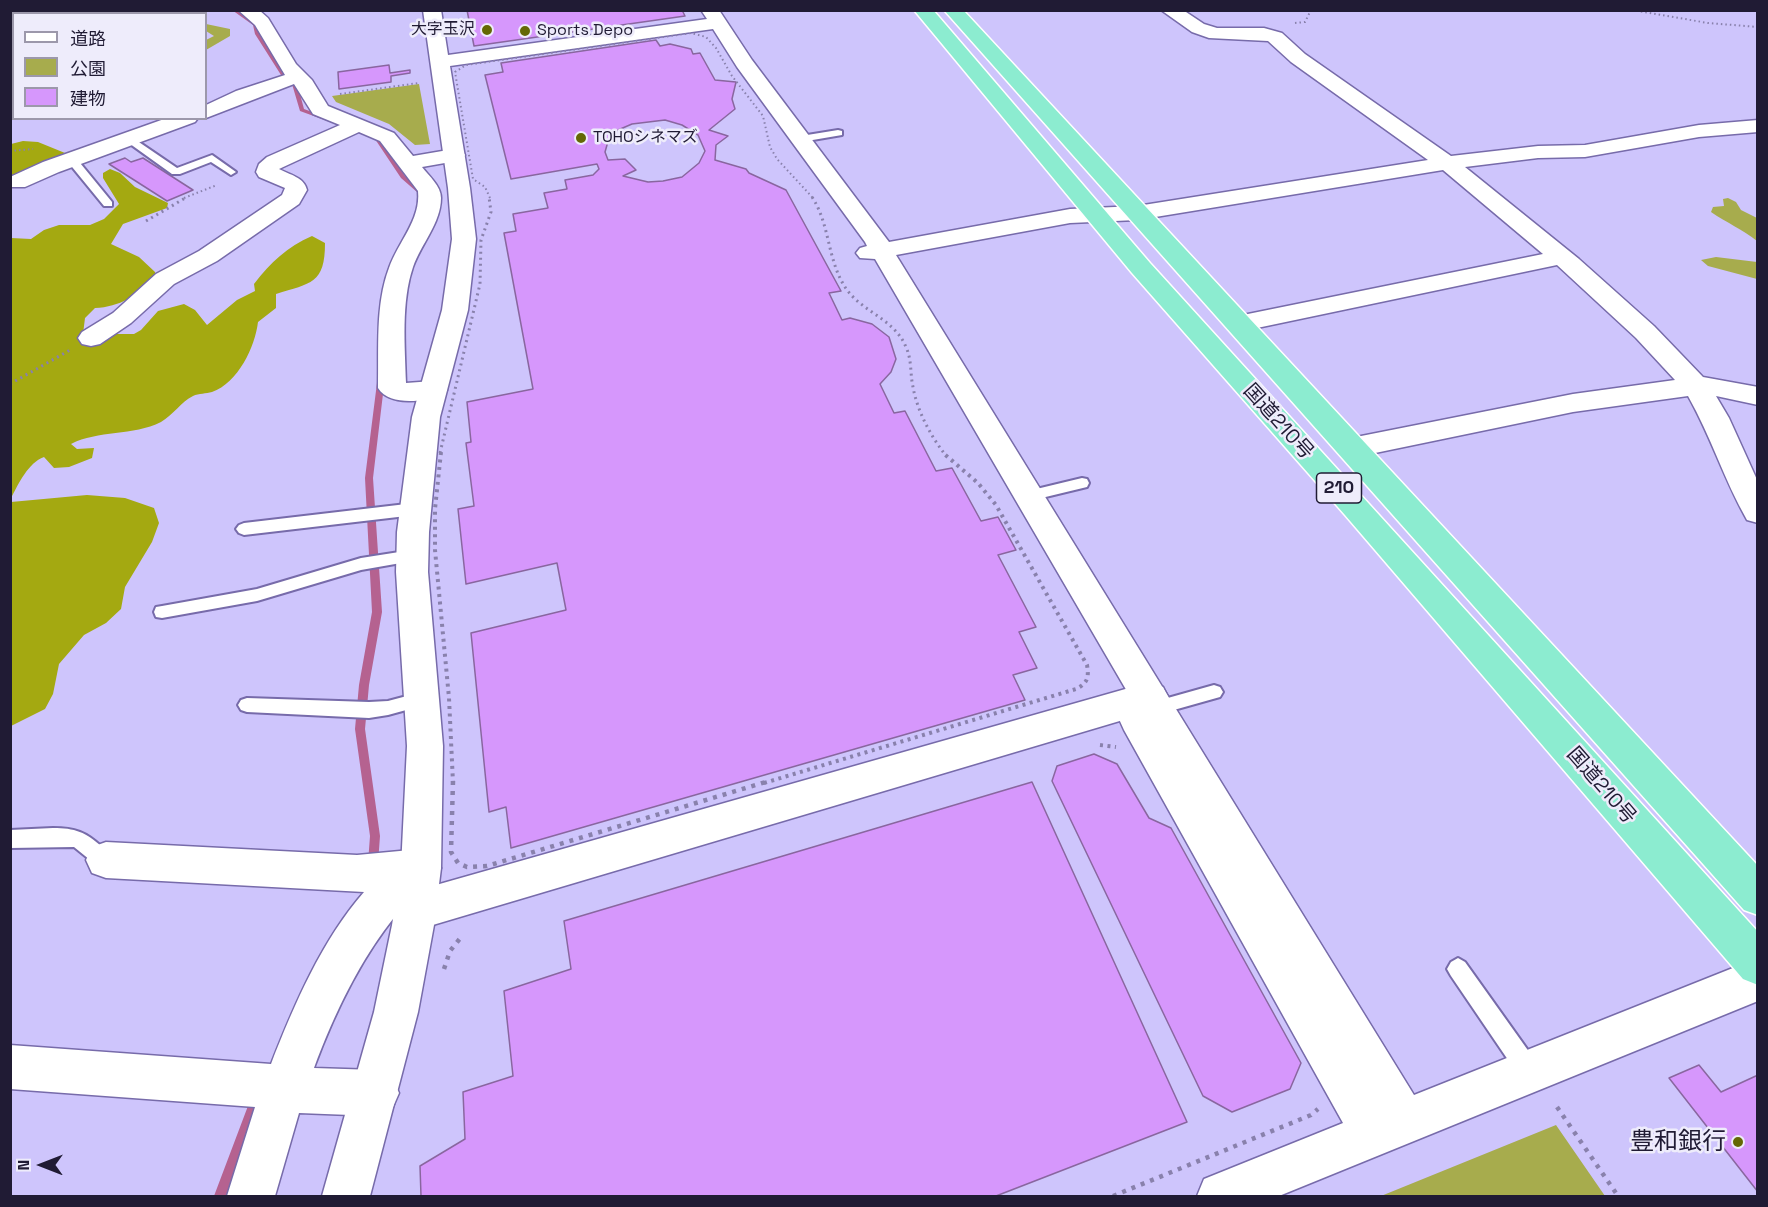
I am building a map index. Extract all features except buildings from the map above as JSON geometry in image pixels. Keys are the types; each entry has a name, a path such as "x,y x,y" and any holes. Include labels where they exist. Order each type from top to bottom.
{"highway":[{"name":"国道210号","path":"923,10 1194,328 1356,507 1758,964"},
{"name":"国道210号","path":"953,10 1758,896"}],"street":[{"path":"247,10 262,22 288,67 308,88 320,110 387,137 429,190 431,198 429,209 398,277 393,320 392,388 401,393 433,390"},
{"path":"346,1197 376,1093 400,994 416,910 421,868 425,783 422,699 412,556 415,509 423,437 455,310 464,254 464,224 454,155 433,72 432,10"},
{"path":"1170,10 1198,28 1215,34 1272,35 1323,76 1448,164 1562,257 1645,332 1696,386 1715,418 1734,465 1758,512"},
{"path":"433,72 710,22"},
{"path":"710,22 801,139 880,260 1029,496 1144,703"},
{"path":"710,22 725,50 880,260 1144,703 1390,1128"},
{"path":"207,112 243,94 297,77"},
{"path":"17,182 130,139 155,123 175,120"},
{"path":"91,338 122,318 165,279 208,256 291,199 296,190 295,185 269,174 267,170 271,165 305,147 359,124"},
{"path":"880,260 1099,219 1448,164 1525,153 1585,152 1699,131 1758,126"},
{"path":"408,163 454,155"},
{"path":"1238,324 1562,257"},
{"path":"1351,448 1573,403 1696,386 1716,386 1758,396"},
{"path":"416,910 1144,703"},
{"path":"106,860 367,874 421,868"},
{"path":"251,1197 269,1086 357,933 384,898 421,868"},
{"path":"1221,1197 1758,979"},
{"path":"10,1066 269,1086 306,1091 376,1093"}],"lane":[{"path":"801,139 838,133"},
{"path":"130,139 176,172 212,158 231,172"},
{"path":"72,160 108,204"},
{"path":"1029,496 1082,483"},
{"path":"244,529 415,509"},
{"path":"162,612 257,596 362,564 412,556"},
{"path":"1144,703 1214,692"},
{"path":"247,705 369,710 388,708 422,699"},
{"path":"10,839 76,838 86,843 97,857 106,860"},
{"path":"1458,969 1529,1071"}],"path":[{"path":"1632,10 1708,23 1758,27"},
{"path":"489,193 491,212 481,240 480,284 441,447 435,509 435,550 449,698 452,768 451,852 458,863 474,868 487,866 1084,685 1089,676 1089,670 996,505 982,487 943,454 916,401 909,355 901,336 895,327 860,304 847,290 831,256 818,208 807,188 787,171 772,152 766,137 763,116 730,73 710,22"},
{"path":"339,94 433,72"},
{"path":"146,220 190,195 221,183"},
{"path":"10,384 91,338"},
{"path":"1113,1197 1311,1115 1318,1110 1319,1104"},
{"path":"1557,1107 1618,1197"}],"green space":[{"path":"207,24 230,29 230,36 207,49 207,40 214,36 207,32"},
{"path":"419,84 430,144 415,145 389,124 336,102 332,96"},
{"path":"1728,198 1736,202 1741,210 1757,218 1757,241 1711,212 1713,207 1724,206 1723,199"},
{"path":"1716,257 1757,262 1757,279 1708,266 1701,260"},
{"path":"1556,1125 1605,1196 1381,1196"}],"shaded area":[{"path":"23,141 38,142 65,153 67,158 11,182 11,144"},
{"path":"110,169 120,173 135,187 168,203 167,208 123,224 111,244 139,257 155,272 156,281 120,303 95,308 85,318 82,342 107,334 134,334 141,330 158,311 184,304 195,310 207,325 237,300 255,291 254,284 280,256 312,236 325,243 322,267 314,280 276,294 276,308 258,322 249,353 230,381 212,392 193,396 161,422 71,444 77,449 94,448 92,458 69,467 54,468 44,457 38,460 24,474 11,498 11,238 31,239 44,230 59,225 90,225 104,219 119,204 103,178 103,173"},
{"path":"87,495 125,498 154,508 159,523 152,542 125,587 121,609 106,623 84,635 59,664 53,694 45,709 11,726 11,502"}],"waterway":[{"path":"234,10 255,24 258,34 284,75 294,83 302,110 343,125"},
{"path":"378,139 403,177 419,191"},
{"path":"373,863 375,836 360,729 364,685 377,612 369,478 381,377"},
{"path":"220,1196 257,1098"}],"place":[{"name":"大字玉沢","path":"487,30"},
{"name":"Sports Depo","path":"525,31"},
{"name":"TOHOシネマズ","path":"581,138"},
{"name":"豊和銀行","path":"1738,1142"}]}
